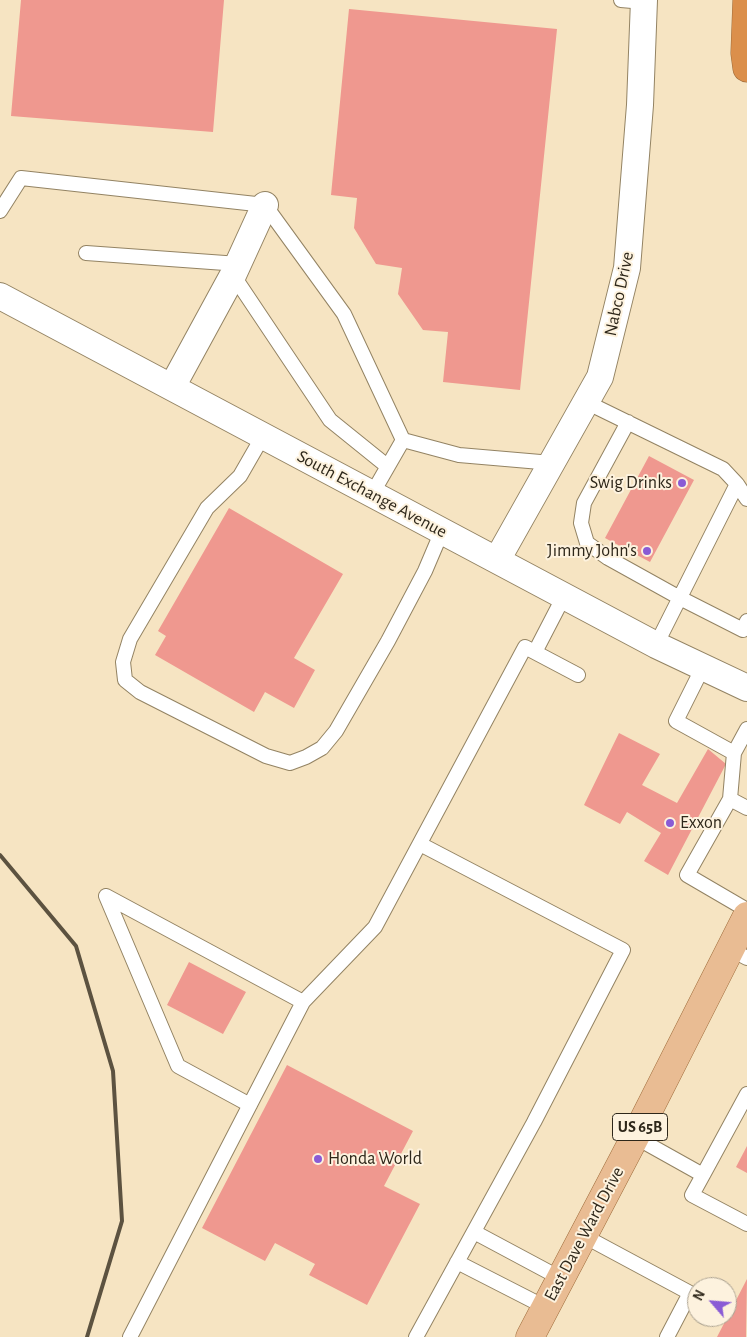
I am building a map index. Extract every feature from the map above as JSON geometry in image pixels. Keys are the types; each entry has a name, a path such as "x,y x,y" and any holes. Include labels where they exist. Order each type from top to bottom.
{"highway":[{"path":"747,0 745,53 747,68"}],"main road":[{"name":"East Dave Ward Drive","path":"530,1337 582,1235 738,954 747,916"}],"street":[{"name":"Nabco Drive","path":"497,560 600,377 627,268 640,106 636,1"},
{"path":"172,387 236,270 265,205"},
{"name":"South Exchange Avenue","path":"0,296 656,645 747,688"}],"lane":[{"path":"0,211 21,178 265,205 344,314 403,440 459,455 552,463"},
{"path":"86,252 236,270 330,420 387,466"},
{"path":"586,402 723,470 737,484 747,499"},
{"path":"628,422 584,502 581,522 587,543 608,558 743,630 747,621"},
{"path":"263,436 240,476 208,508 130,639 123,662 125,680 140,692 266,756 290,763 306,757 322,748 336,731 421,580 442,531"},
{"path":"372,494 403,440"},
{"path":"656,645 737,484"},
{"path":"535,652 564,596"},
{"path":"130,1337 304,1002 375,927 525,647 578,675"},
{"path":"703,667 676,721 734,753"},
{"path":"747,729 734,753 730,799 687,875 747,910"},
{"path":"730,799 747,808"},
{"path":"416,1337 534,1122 623,950 420,844"},
{"path":"250,1105 178,1066 106,896 304,1002"},
{"path":"747,1094 692,1195 747,1224"},
{"path":"635,1138 703,1175"},
{"path":"474,1232 560,1278"},
{"path":"582,1235 690,1294 667,1337"},
{"path":"458,1262 545,1307"}],"building":[{"path":"21,0 224,0 213,132 11,116"},
{"path":"349,9 557,29 520,390 443,382 448,332 423,330 398,294 402,268 376,264 354,228 357,198 331,195"},
{"path":"649,456 694,480 650,562 605,538"},
{"path":"229,508 343,574 294,658 315,670 294,708 265,692 254,712 155,655 166,636 158,631"},
{"path":"619,733 660,754 642,785 677,803 708,749 726,764 668,875 644,861 661,833 627,812 620,824 584,805"},
{"path":"189,962 246,992 223,1034 167,1005"},
{"name":"Honda World","path":"287,1065 413,1131 384,1186 420,1204 367,1305 309,1275 315,1264 275,1243 265,1261 202,1228"},
{"path":"747,1146 747,1173 736,1167"},
{"path":"747,1279 746,1337 717,1337 722,1327 737,1327 737,1298"}],"railway":[{"path":"0,855 76,946 113,1071 122,1221 87,1337"}],"place":[{"name":"Swig Drinks","path":"682,483"},
{"name":"Jimmy John's","path":"647,551"},
{"name":"Exxon","path":"670,823"},
{"name":"Honda World","path":"318,1159"}]}
